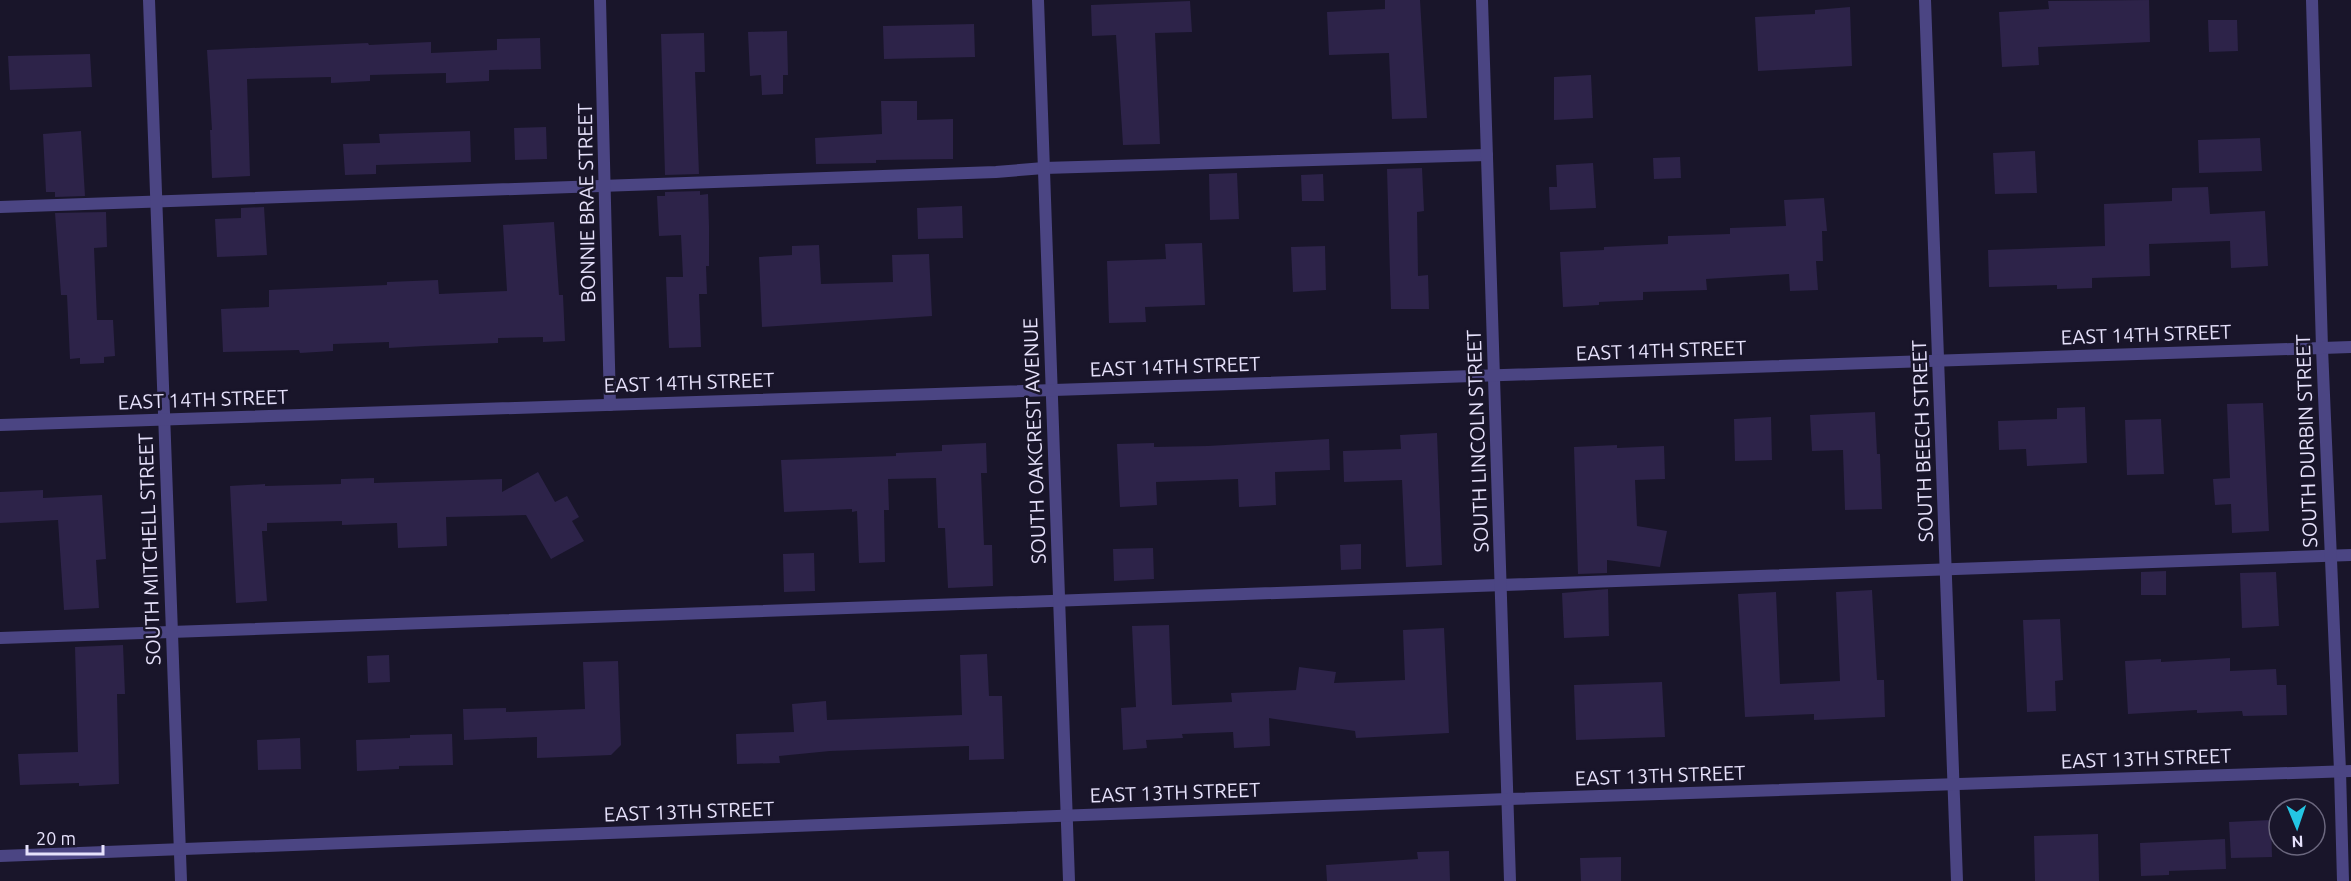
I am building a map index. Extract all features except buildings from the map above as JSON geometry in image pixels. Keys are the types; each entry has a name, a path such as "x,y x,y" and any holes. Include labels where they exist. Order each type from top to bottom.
{"street":[{"name":"SOUTH MITCHELL STREET","path":"150,0 181,881"},
{"name":"BONNIE BRAE STREET","path":"600,0 610,405"},
{"name":"SOUTH OAKCREST AVENUE","path":"1038,0 1069,881"},
{"name":"SOUTH LINCOLN STREET","path":"1482,0 1510,881"},
{"name":"SOUTH BEECH STREET","path":"1925,0 1957,881"},
{"name":"SOUTH DURBIN STREET","path":"2312,0 2322,348 2331,556 2346,771 2343,881"},
{"path":"0,207 996,172 1044,168 1487,155"},
{"name":"EAST 14TH STREET","path":"0,425 2351,347"},
{"path":"0,638 2351,555"},
{"name":"EAST 13TH STREET","path":"0,856 1508,799 2346,771"}]}
